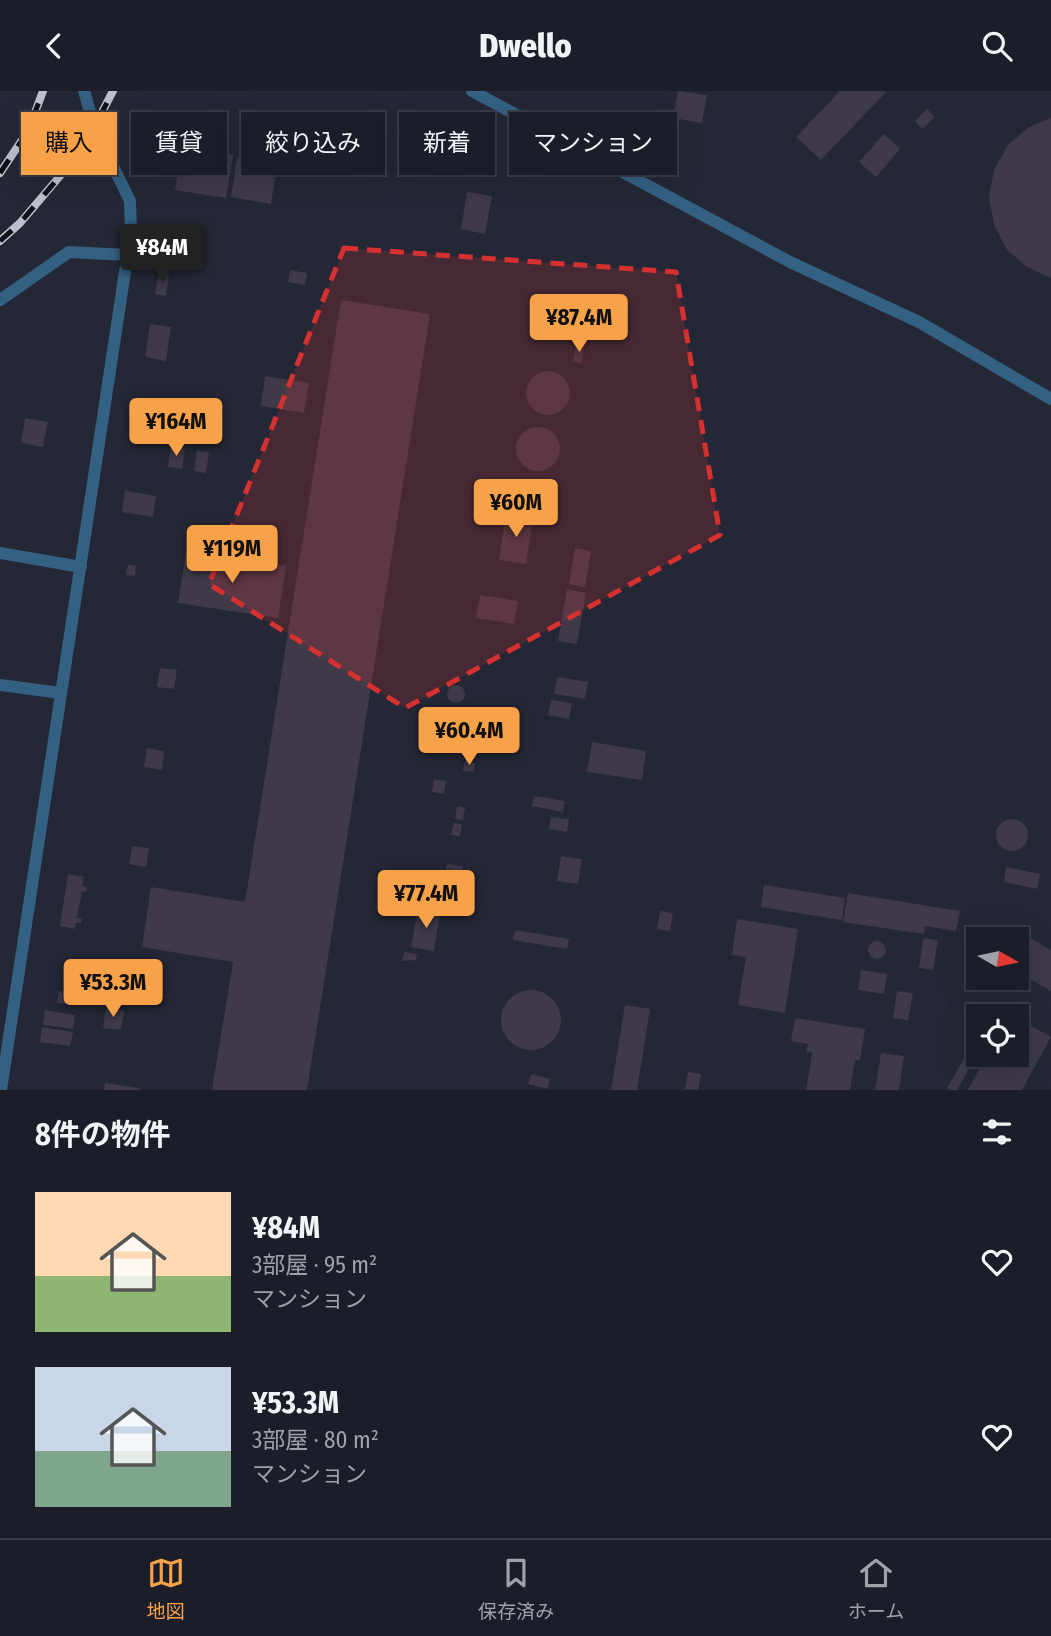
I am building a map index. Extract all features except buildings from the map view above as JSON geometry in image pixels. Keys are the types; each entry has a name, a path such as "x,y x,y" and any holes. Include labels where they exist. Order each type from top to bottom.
{"lane":[{"path":"1,1090 131,232 130,201 95,129 84,91"},
{"path":"472,91 790,262 919,322 1051,399"},
{"path":"0,300 69,251 127,254"},
{"path":"0,553 81,567"},
{"path":"0,685 61,693"}],"highlighted area":[{"path":"344,248 676,272 720,535 405,708 209,584"}],"railway":[{"path":"0,173 28,131 43,91"},
{"path":"0,241 20,223 83,149 113,91"}]}
